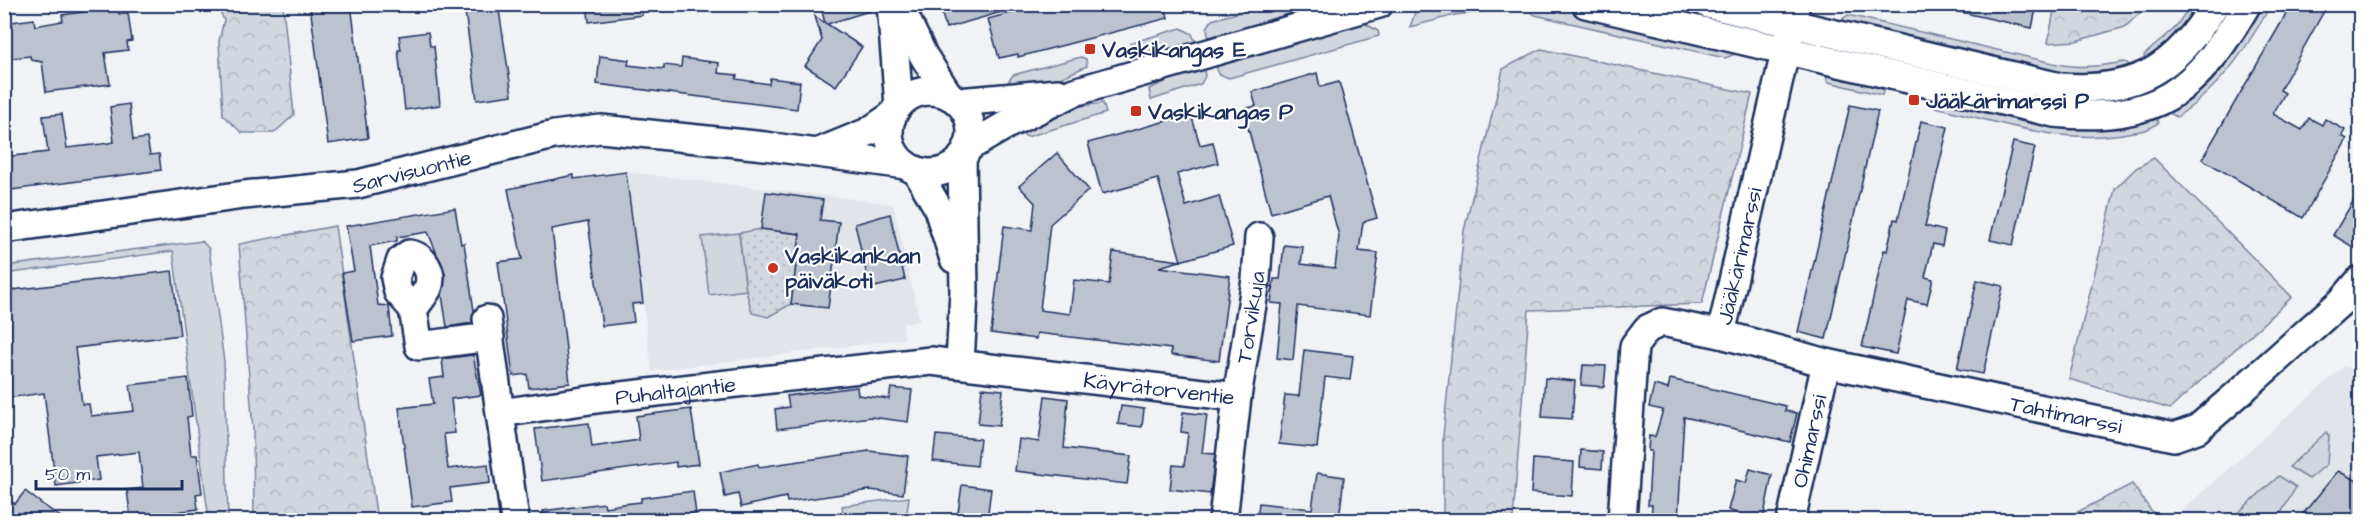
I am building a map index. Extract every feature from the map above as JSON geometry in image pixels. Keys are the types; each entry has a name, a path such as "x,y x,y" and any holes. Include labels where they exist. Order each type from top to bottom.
{"street":[{"path":"891,4 896,110 889,137 892,148 911,168 937,206 964,292"},
{"path":"899,4 923,55 969,120 970,139 965,152 956,164 938,172 911,168"},
{"path":"965,152 1008,124 1074,92 1378,4"},
{"path":"1586,4 2054,113 2111,115 2133,111 2180,89 2206,68 2247,4"},
{"path":"1708,4 1794,14 2060,87 2089,89 2128,83 2167,65 2187,45 2215,4"},
{"name":"Jääkärimarssi","path":"1622,520 1634,346 1647,329 1662,322 1720,334 1794,14"},
{"path":"896,110 918,93 939,92 953,99 1074,92"},
{"name":"Sarvisuontie","path":"819,152 868,132 896,110"},
{"name":"Sarvisuontie","path":"4,230 244,195 358,184 578,130 627,129 819,152 911,168"},
{"path":"960,363 964,292 965,152"},
{"name":"Torvikuja","path":"1238,397 1256,280 1258,237"},
{"name":"Tahtimarssi","path":"1720,334 1826,363 2174,437 2197,429 2342,301 2361,280"},
{"path":"413,309 419,346 488,328 515,520"},
{"name":"Puhaltajantie","path":"500,413 604,398 908,363 931,361 960,363"},
{"name":"Käyrätorventie","path":"960,363 1238,397 1224,520"},
{"name":"Ohimarssi","path":"1791,520 1826,363"}],"shaded area":[{"name":"Vaskikankaan päiväkoti","path":"626,172 893,204 920,321 903,324 904,339 652,371"},
{"path":"2344,366 2360,372 2360,520 2171,520"}],"green space":[{"path":"1418,4 1505,5 1497,10 1455,15 1410,27"},
{"path":"2055,4 2148,5 2125,27 2076,41 2048,43"},
{"path":"217,5 283,5 294,115 274,133 242,133 223,115 219,41 224,20"},
{"path":"1264,5 1340,5 1209,41 1207,28 1212,20"},
{"path":"1524,5 1557,5 1736,48 1733,55 1725,58 1535,15"},
{"path":"1620,5 1678,5 1742,20 1739,32"},
{"path":"2191,5 2206,5 2146,68 2144,55 2174,29"},
{"path":"2255,5 2271,5 2231,67 2207,93 2177,117 2169,113 2166,105"},
{"path":"1848,15 2067,66 2099,66 2125,62 2131,66 2088,83 1838,22"},
{"path":"1361,21 1378,31 1379,36 1229,78 1219,74 1215,64"},
{"path":"1181,28 1192,34 1197,45 1134,53 1130,43"},
{"path":"1541,49 1752,94 1702,304 1529,310 1513,520 1443,520 1443,436 1464,231 1503,69"},
{"path":"1081,57 1086,59 1087,66 1051,82 1004,88 1013,75"},
{"path":"1203,65 1205,76 1201,84 1151,100 1149,89"},
{"path":"1827,67 1884,90 1882,95 1829,82 1825,75"},
{"path":"1929,100 2154,111 2158,123 2144,130 2103,136 2052,134 1927,105"},
{"path":"1103,103 1106,113 1027,137 1016,131 1067,108"},
{"path":"2154,158 2292,297 2170,409 2069,379 2115,189 2136,168"},
{"path":"335,226 377,520 254,520 253,430 239,244"},
{"path":"761,229 800,234 791,304 768,317 752,313 746,290 739,233"},
{"path":"739,233 746,290 709,295 702,237"},
{"path":"202,241 209,249 224,362 228,520 209,520 173,251 5,274 5,266"},
{"path":"2326,432 2329,436 2327,464 2309,479 2289,467"},
{"path":"2279,476 2296,487 2277,520 2230,520"},
{"path":"2132,484 2152,512 2167,520 2062,520"},
{"path":"909,497 906,520 844,520 842,506"}],"building":[{"path":"351,4 368,138 328,144 310,6"},
{"path":"464,4 498,4 512,95 477,100"},
{"path":"587,4 642,4 642,15 589,22"},
{"path":"820,4 875,4 876,9 827,24 862,47 836,86 805,66 822,40 815,16 825,23"},
{"path":"939,4 1011,4 1012,9 946,28"},
{"path":"1043,4 1165,4 1168,18 1018,57 1018,54 999,58 988,19"},
{"path":"1957,4 2037,4 2032,28 1956,11"},
{"path":"2292,4 2328,4 2280,90 2285,93 2273,114 2302,130 2309,118 2322,125 2325,119 2345,130 2342,136 2347,139 2303,218 2202,159"},
{"path":"118,7 119,14 128,13 132,41 127,42 128,50 105,53 110,84 46,92 42,62 31,60 30,56 4,59 4,23 34,19 35,26 63,21 62,15"},
{"path":"428,32 430,46 434,46 440,105 405,110 398,50 401,50 399,36"},
{"path":"600,56 629,60 628,65 664,69 664,65 681,67 682,58 719,63 718,73 737,75 736,79 769,84 770,78 800,82 797,109 597,84"},
{"path":"1317,73 1320,87 1339,82 1377,218 1363,222 1359,251 1378,253 1370,315 1298,306 1293,360 1277,358 1282,304 1271,303 1274,279 1280,279 1284,245 1303,247 1301,264 1335,268 1339,236 1328,196 1271,213 1243,109 1256,106 1252,92"},
{"path":"129,104 133,140 147,138 150,155 159,154 161,170 4,191 4,157 48,152 43,116 62,114 67,148 102,144 114,142 110,107"},
{"path":"1850,105 1878,111 1826,339 1798,332"},
{"path":"1191,114 1200,145 1213,142 1218,163 1177,174 1186,206 1219,196 1233,246 1181,261 1158,179 1102,194 1088,143"},
{"path":"1921,121 1948,127 1925,226 1945,231 1942,246 1933,244 1925,277 1933,279 1927,304 1908,300 1896,354 1862,347 1884,250 1887,251 1894,219 1898,220"},
{"path":"2013,142 2035,147 2013,245 1990,240"},
{"path":"1057,153 1089,190 1050,224 1040,310 1070,314 1074,280 1109,284 1113,252 1180,261 1159,267 1230,276 1219,361 1171,355 1171,349 1037,333 1036,339 991,333 1004,226 1032,230 1035,203 1019,186"},
{"path":"626,172 643,303 632,304 634,322 602,326 588,222 552,229 570,383 529,388 527,374 513,376 498,262 522,259 508,189 574,175 574,179"},
{"path":"2361,188 2361,252 2333,235"},
{"path":"766,192 823,200 820,220 839,222 828,308 791,304 800,234 761,229"},
{"path":"455,208 461,244 464,243 474,311 472,323 447,327 442,295 445,274 428,232 397,237 397,241 370,246 378,305 389,306 392,336 353,341 342,273 354,271 346,226"},
{"path":"890,214 905,280 870,288 855,224"},
{"path":"172,271 180,335 75,348 82,404 89,404 91,416 134,411 130,385 188,378 192,416 187,417 191,455 197,455 202,493 196,494 198,509 146,516 147,520 131,520 127,490 143,488 139,452 96,457 99,480 56,486 44,393 7,398 4,375 4,291"},
{"path":"1977,280 2003,286 1983,374 1957,369"},
{"path":"1304,350 1353,356 1350,380 1325,377 1317,448 1279,444 1285,395 1299,396"},
{"path":"473,355 481,395 451,399 455,433 444,434 448,469 488,464 490,483 450,488 452,502 412,507 399,408 433,404 429,379 444,377 442,359"},
{"path":"1583,365 1606,366 1604,387 1581,385"},
{"path":"1545,378 1575,381 1572,419 1542,417"},
{"path":"1670,379 1786,406 1785,411 1797,413 1790,442 1684,417 1678,520 1651,520 1652,505 1648,505 1651,451 1648,451 1649,436 1655,437 1663,410 1649,407 1654,385 1668,389"},
{"path":"857,387 858,395 889,399 891,388 912,390 908,422 871,417 777,429 775,409 789,407 787,396"},
{"path":"982,388 1003,390 999,426 978,424"},
{"path":"1045,396 1068,399 1064,448 1131,456 1127,484 1015,471 1019,439 1039,442"},
{"path":"1121,406 1144,409 1142,427 1118,424"},
{"path":"691,409 699,464 676,467 676,462 542,481 535,429 589,423 592,447 639,440 636,416"},
{"path":"1183,412 1207,415 1202,453 1215,454 1210,494 1170,489 1173,465 1184,466 1188,433 1181,432"},
{"path":"936,435 980,439 977,466 933,461"},
{"path":"1581,450 1603,452 1602,469 1580,467"},
{"path":"869,451 908,456 903,494 870,490 787,502 786,497 741,507 738,494 725,497 720,472 758,464 759,467"},
{"path":"1533,459 1574,462 1572,496 1531,493"},
{"path":"1750,469 1772,475 1763,520 1738,520 1740,514 1728,510 1736,480 1746,483"},
{"path":"2338,471 2361,483 2361,520 2298,520"},
{"path":"1317,473 1344,477 1339,520 1257,520 1259,503 1312,509"},
{"path":"962,485 991,489 987,520 957,520"},
{"path":"25,491 65,520 4,520 4,497 15,504"},
{"path":"693,491 696,514 645,520 544,520 543,511 604,503 605,507 641,502 641,498"}],"place":[{"name":"Vaskikangas E","path":"1090,49"},
{"name":"Jääkärimarssi P","path":"1914,100"},
{"name":"Vaskikangas P","path":"1136,111"},
{"name":"Vaskikankaan päiväkoti","path":"773,268"}]}
